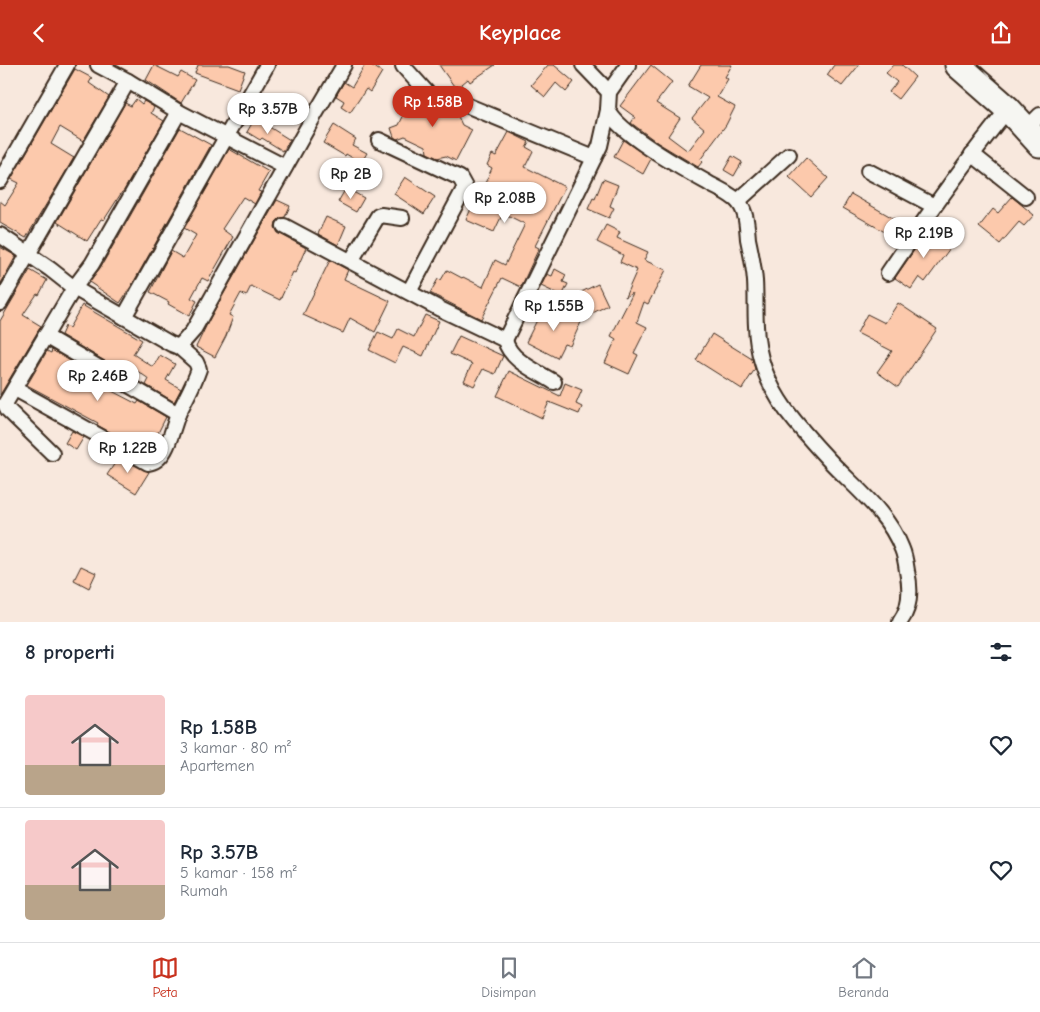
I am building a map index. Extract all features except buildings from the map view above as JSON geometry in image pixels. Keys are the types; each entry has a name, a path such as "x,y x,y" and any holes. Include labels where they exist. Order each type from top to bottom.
{"highway":[{"path":"958,65 1008,109 1035,129"}],"street":[{"path":"0,181 67,65"},
{"path":"98,65 179,112 285,167"},
{"path":"124,317 267,65"},
{"path":"179,347 193,331 344,65"},
{"path":"583,65 609,92"},
{"path":"554,382 515,357 506,347 505,340 594,158 603,136 609,92 628,65"},
{"path":"404,66 431,97 444,101 454,100 594,158"},
{"path":"0,303 128,81"},
{"path":"888,273 972,154 1008,109"},
{"path":"608,110 616,123 681,167 738,201 744,211 755,280 756,329 762,366 768,381 786,410 828,459 876,507 894,533 903,550 909,578 910,595 908,607 900,622"},
{"path":"52,453 6,407 7,401 74,289 92,264 179,112"},
{"path":"379,140 460,178 465,187 409,292"},
{"path":"972,154 1026,197"},
{"path":"738,201 789,155"},
{"path":"868,171 934,206"},
{"path":"351,261 378,216 402,218"},
{"path":"284,225 409,292 505,340"},
{"path":"0,235 74,289 179,347 196,362 199,369 162,453 155,461 148,463 15,389"},
{"path":"45,336 178,414"}]}
